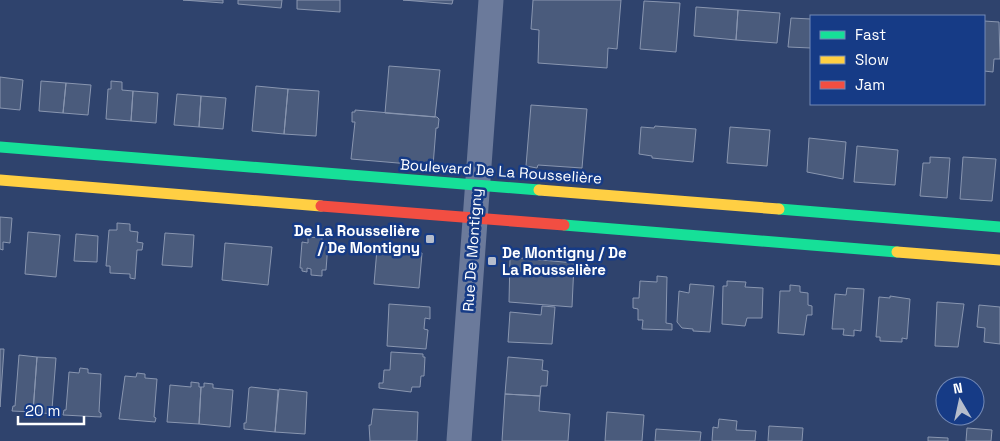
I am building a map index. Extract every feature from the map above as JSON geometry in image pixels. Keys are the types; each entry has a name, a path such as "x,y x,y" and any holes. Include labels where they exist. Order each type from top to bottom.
{"street":[{"name":"Rue De Montigny","path":"459,441 491,0"},
{"name":"Boulevard De La Rousselière","path":"0,147 1000,227"},
{"path":"0,180 1000,260"}],"building":[{"path":"183,0 223,0 223,3"},
{"path":"238,0 282,0 281,8 238,4"},
{"path":"297,0 340,0 340,12 297,9"},
{"path":"403,0 453,0 452,4"},
{"path":"533,0 621,0 617,49 608,48 607,68 538,63 539,30 531,29"},
{"path":"644,1 680,3 676,52 640,49"},
{"path":"696,7 738,10 736,40 694,36"},
{"path":"738,10 780,13 777,43 736,40"},
{"path":"791,18 810,19 810,48 788,47"},
{"path":"985,21 999,22 1000,59 994,59 993,72 985,71"},
{"path":"389,66 440,70 435,117 385,113"},
{"path":"0,77 23,80 20,110 0,108"},
{"path":"41,81 66,83 63,113 39,111"},
{"path":"111,81 122,82 122,90 133,91 131,121 106,119 108,89 111,89"},
{"path":"66,83 91,85 88,115 63,113"},
{"path":"256,86 288,89 284,134 252,131"},
{"path":"288,89 319,91 316,136 284,134"},
{"path":"133,91 158,93 156,123 131,121"},
{"path":"177,94 201,96 199,127 174,125"},
{"path":"201,96 226,98 223,129 199,127"},
{"path":"531,105 587,109 582,168 538,165 537,168 526,166"},
{"path":"355,110 437,117 439,119 438,128 436,128 433,166 351,159 355,122 352,122 352,112 355,112"},
{"path":"655,126 696,129 693,162 652,158 652,156 639,154 641,127 654,128"},
{"path":"730,127 770,130 767,166 727,163"},
{"path":"809,138 846,142 843,179 807,172"},
{"path":"857,146 898,150 895,185 854,182"},
{"path":"930,157 950,158 947,198 920,196 923,163 930,163"},
{"path":"963,157 996,159 992,201 960,199"},
{"path":"0,217 12,218 10,243 3,242 3,250 0,249"},
{"path":"117,223 130,224 130,231 138,232 137,242 143,243 142,250 137,250 135,279 130,278 130,274 110,273 110,266 106,266 109,230 117,230"},
{"path":"28,232 60,235 56,277 25,274"},
{"path":"165,233 194,235 192,267 162,265"},
{"path":"76,234 98,236 97,262 74,261"},
{"path":"308,237 322,238 322,244 328,244 326,270 322,270 322,276 311,275 311,269 307,268 307,272 302,271 302,268 300,268 302,242 308,243"},
{"path":"225,243 272,247 268,285 222,280"},
{"path":"377,249 422,253 419,288 374,284"},
{"path":"510,257 574,263 572,307 509,302"},
{"path":"657,276 667,277 666,323 672,324 672,330 642,329 643,320 638,320 638,309 633,308 633,298 639,298 640,281 657,282"},
{"path":"727,281 746,282 745,287 763,288 762,318 747,318 745,326 722,324 723,286 727,286"},
{"path":"690,284 714,286 710,332 682,328 677,322 679,291 689,293"},
{"path":"790,285 800,286 800,292 808,293 808,305 812,306 812,315 807,315 804,335 778,333 780,291 790,291"},
{"path":"847,288 864,289 861,331 854,330 854,336 843,335 844,329 832,329 835,294 846,295"},
{"path":"890,296 910,299 907,339 902,338 902,342 880,341 880,337 876,337 879,297 890,298"},
{"path":"937,302 964,304 958,347 935,346"},
{"path":"389,304 430,307 430,319 425,318 424,329 428,330 426,349 387,346"},
{"path":"979,305 1000,307 1000,344 984,342 985,328 977,327"},
{"path":"542,306 555,307 552,344 508,342 510,312 541,315"},
{"path":"0,349 4,349 0,407"},
{"path":"391,352 423,354 423,357 425,357 424,376 421,376 420,387 412,387 411,392 379,388 379,383 383,383 384,370 390,370"},
{"path":"19,355 37,357 33,412 12,411 13,406 15,406"},
{"path":"37,357 56,358 53,414 33,412"},
{"path":"508,357 543,360 542,370 548,371 547,386 541,386 540,396 505,394"},
{"path":"80,368 88,369 88,373 101,374 99,412 101,417 63,415 64,410 66,410 69,372 79,373"},
{"path":"137,373 145,374 145,378 157,379 155,422 119,419 125,376 136,377"},
{"path":"191,382 199,383 199,387 201,387 199,424 167,422 170,385 191,387"},
{"path":"204,383 213,384 213,388 233,390 230,427 199,424 201,387 204,387"},
{"path":"249,388 278,390 275,432 244,429"},
{"path":"279,389 307,392 305,434 275,432"},
{"path":"505,394 540,396 539,411 570,414 568,441 502,441"},
{"path":"373,409 418,412 417,441 370,441 369,425 371,425"},
{"path":"607,412 644,415 642,441 605,441"},
{"path":"719,419 737,421 736,430 756,431 755,441 712,441 713,427 718,428"},
{"path":"769,426 803,428 802,441 768,441"},
{"path":"967,428 992,430 991,441 966,441"},
{"path":"656,429 701,432 700,441 655,441"},
{"path":"928,437 948,438 948,441 928,441"}],"traffic: fast":[{"path":"0,147 539,190"},
{"path":"779,209 1000,227"},
{"path":"564,225 897,252"}],"traffic: slow":[{"path":"0,180 321,206"},
{"path":"539,190 779,209"},
{"path":"897,252 1000,260"}],"traffic: jam":[{"path":"321,206 564,225"}],"place":[{"name":"De La Rousselière / De Montigny","path":"430,239"},
{"name":"De Montigny / De La Rousselière","path":"492,261"}]}
